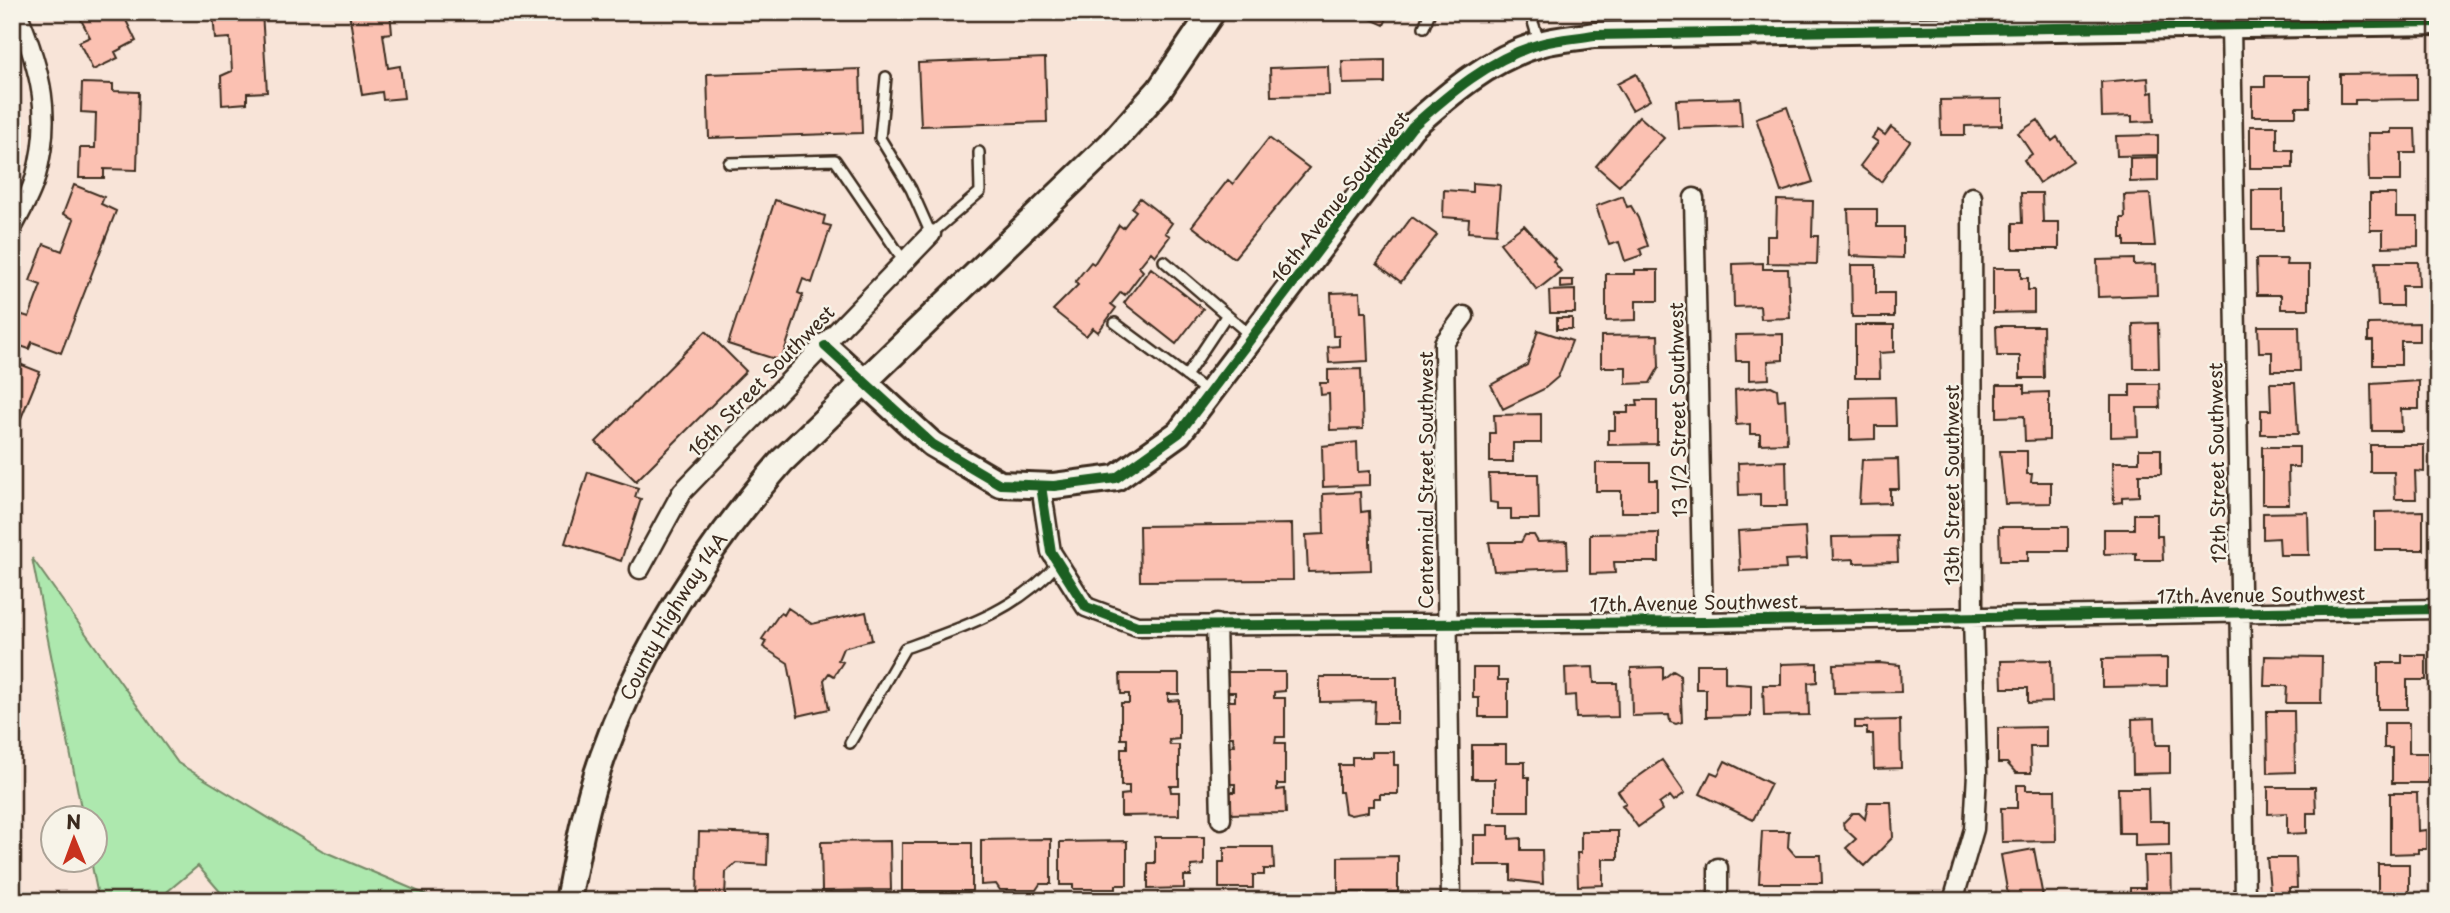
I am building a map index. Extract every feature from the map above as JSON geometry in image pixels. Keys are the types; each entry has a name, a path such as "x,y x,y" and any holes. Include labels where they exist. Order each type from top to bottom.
{"street":[{"path":"12,228 35,180 46,106 36,58 17,12"},
{"name":"County Highway 14A","path":"568,901 581,828 603,756 632,684 669,617 744,505 782,461 866,383 1110,145 1160,89 1212,12"},
{"name":"16th Avenue Southwest","path":"825,346 932,444 1000,484 1041,486 1115,478 1179,433 1254,338 1412,127 1457,86 1482,70 1540,44 1594,35 1749,22 2249,21 2326,17 2438,22"},
{"name":"12th Street Southwest","path":"2245,901 2240,613 2249,21"},
{"name":"13th Street Southwest","path":"1953,901 1974,829 1977,772 1973,615 1972,197"},
{"name":"13 1/2 Street Southwest","path":"1694,198 1703,622"},
{"name":"16th Street Southwest","path":"640,569 682,492 931,234"},
{"name":"Centennial Street Southwest","path":"1451,901 1444,343 1464,316"},
{"name":"17th Avenue Southwest","path":"1041,486 1051,552 1086,607 1137,626 1703,622 1973,615 2438,610"},
{"path":"1216,624 1221,819"},
{"path":"1718,868 1718,901"}],"lane":[{"path":"1424,27 1430,12"},
{"path":"1530,12 1540,44"},
{"path":"886,77 880,138 911,189 931,234 980,192 979,152"},
{"path":"729,163 835,160 905,261"},
{"path":"1164,261 1254,338"},
{"path":"1186,376 1226,316"},
{"path":"1115,323 1210,394"},
{"path":"850,743 905,648 981,621 1039,586 1058,563"}],"green space":[{"path":"32,558 178,763 323,851 441,901 228,901 198,866 156,901 99,901 94,874 108,874 108,804 80,804"}],"building":[{"path":"77,12 122,12 136,41 115,52 118,58 93,70 79,42 90,37"},
{"path":"213,12 262,12 267,92 247,93 247,103 222,105 221,76 232,71 230,38 215,39"},
{"path":"349,12 390,12 392,33 383,34 388,68 400,66 404,98 383,100 382,92 362,95"},
{"path":"1355,12 1390,12 1384,25"},
{"path":"1045,58 1047,122 921,126 918,63"},
{"path":"1385,60 1385,83 1343,84 1342,61"},
{"path":"1328,66 1329,95 1271,96 1270,68"},
{"path":"860,69 862,133 709,138 707,74"},
{"path":"2417,73 2417,99 2355,100 2355,104 2340,104 2340,74"},
{"path":"1636,74 1650,100 1632,110 1617,84"},
{"path":"2265,76 2310,76 2310,107 2296,107 2296,116 2252,116 2252,87 2265,87"},
{"path":"2148,78 2149,93 2153,92 2154,121 2132,122 2132,116 2102,117 2101,82"},
{"path":"82,83 113,84 113,91 139,92 137,170 104,169 104,178 79,178 80,148 95,148 96,113 81,112"},
{"path":"1740,98 1742,126 1678,128 1676,100"},
{"path":"2002,99 2002,125 1965,126 1965,135 1941,135 1940,100"},
{"path":"1787,107 1813,182 1781,192 1756,118"},
{"path":"1639,116 1664,138 1619,186 1596,166"},
{"path":"2038,120 2052,141 2057,137 2073,161 2039,183 2024,160 2032,154 2018,133"},
{"path":"2250,126 2277,126 2277,150 2293,150 2293,168 2250,168"},
{"path":"1891,127 1910,141 1881,182 1860,166 1878,142 1872,138 1878,130 1885,135"},
{"path":"2391,129 2415,129 2416,153 2401,153 2401,181 2369,181 2368,133 2391,133"},
{"path":"2158,135 2158,155 2117,156 2116,136"},
{"path":"1269,138 1309,168 1234,258 1192,226 1228,180 1233,184"},
{"path":"2158,157 2158,181 2130,182 2130,158"},
{"path":"1472,183 1500,185 1496,234 1468,232 1469,219 1443,217 1444,190 1472,192"},
{"path":"74,185 104,197 101,204 116,211 61,353 32,342 29,349 12,343 12,314 13,312 29,317 41,285 30,281 44,244 62,251 74,219 63,214"},
{"path":"2252,190 2283,190 2283,230 2252,230"},
{"path":"2021,193 2042,193 2043,222 2059,222 2059,249 2013,249 2013,223 2022,223"},
{"path":"2150,194 2155,246 2125,246 2125,238 2121,238 2121,218 2125,218 2124,195"},
{"path":"2370,194 2396,194 2396,217 2418,217 2418,246 2383,247 2383,230 2370,230"},
{"path":"1623,196 1627,207 1631,206 1638,218 1648,246 1640,249 1642,255 1625,261 1619,242 1609,245 1596,206"},
{"path":"1140,198 1172,223 1165,233 1170,236 1155,256 1151,252 1139,267 1143,271 1125,295 1121,292 1111,304 1116,308 1098,332 1093,328 1086,336 1053,310 1078,285 1075,282 1091,262 1094,264 1119,225 1123,228 1136,211 1132,208"},
{"path":"775,200 825,216 823,224 831,226 812,283 803,279 798,293 803,295 781,361 728,344"},
{"path":"1777,200 1813,201 1812,236 1818,236 1817,264 1767,263 1767,236 1776,236"},
{"path":"1848,209 1877,209 1877,227 1903,227 1903,258 1850,256"},
{"path":"1412,217 1437,235 1401,282 1377,264"},
{"path":"1524,225 1555,259 1553,261 1561,271 1537,290 1500,243"},
{"path":"2134,259 2134,265 2156,264 2157,295 2098,297 2097,260"},
{"path":"2256,259 2287,259 2286,265 2309,265 2309,309 2281,309 2281,295 2257,295"},
{"path":"2376,262 2418,262 2419,286 2402,286 2402,306 2378,306"},
{"path":"1763,263 1763,269 1788,269 1790,318 1761,319 1760,306 1734,307 1733,264"},
{"path":"1851,265 1876,265 1876,293 1894,293 1894,317 1852,317"},
{"path":"1151,268 1203,309 1176,344 1124,303"},
{"path":"1993,268 2021,268 2021,278 2028,278 2028,290 2034,290 2034,312 1993,313"},
{"path":"1635,270 1658,270 1658,301 1636,301 1636,320 1606,321 1606,274 1635,274"},
{"path":"1560,280 1573,280 1573,287 1560,288"},
{"path":"1575,290 1575,313 1550,313 1549,291"},
{"path":"1360,292 1361,312 1366,312 1368,361 1329,363 1328,347 1339,346 1339,336 1333,336 1331,293"},
{"path":"1557,318 1572,318 1572,329 1557,329"},
{"path":"2158,323 2159,368 2134,368 2133,324"},
{"path":"2419,323 2419,341 2401,341 2401,365 2373,365 2373,341 2368,341 2368,324"},
{"path":"1855,325 1894,325 1894,352 1879,353 1880,378 1855,378"},
{"path":"1996,326 2043,326 2044,378 2020,378 2020,356 1997,356"},
{"path":"2258,326 2299,326 2300,371 2272,371 2272,352 2259,352"},
{"path":"1538,330 1572,341 1558,377 1544,389 1503,409 1491,385 1527,365"},
{"path":"706,331 746,371 636,481 596,442"},
{"path":"1783,334 1783,360 1768,361 1769,379 1749,380 1749,361 1736,361 1735,335"},
{"path":"1658,335 1659,367 1650,383 1626,384 1626,367 1601,367 1601,336"},
{"path":"12,361 40,372 12,440"},
{"path":"1361,369 1363,429 1330,430 1329,394 1321,395 1320,383 1328,383 1328,370"},
{"path":"2419,381 2419,409 2401,409 2402,431 2372,431 2371,384"},
{"path":"2270,383 2295,383 2298,434 2261,434 2261,410 2271,410"},
{"path":"2130,384 2159,384 2160,408 2137,408 2138,436 2111,437 2111,396 2130,396"},
{"path":"1997,385 2024,385 2024,393 2049,392 2049,440 2025,441 2024,416 1997,417"},
{"path":"1771,386 1777,389 1778,400 1785,399 1787,443 1760,444 1760,434 1750,434 1750,424 1736,425 1735,390"},
{"path":"1895,397 1896,426 1875,426 1875,439 1850,440 1850,398"},
{"path":"1637,400 1657,400 1657,444 1608,445 1608,430 1615,430 1615,413 1628,413 1628,406 1638,406"},
{"path":"1541,414 1541,443 1513,443 1513,462 1490,462 1490,433 1495,433 1494,415"},
{"path":"1357,442 1358,472 1370,471 1370,485 1323,487 1322,446"},
{"path":"2370,445 2424,445 2424,472 2415,471 2416,499 2395,499 2394,472 2370,472"},
{"path":"2262,447 2299,447 2299,467 2288,467 2289,504 2262,504"},
{"path":"2139,449 2161,449 2161,474 2139,474 2139,496 2122,497 2122,502 2114,503 2113,462 2139,462"},
{"path":"2000,451 2027,451 2027,474 2032,474 2031,482 2051,482 2051,503 2005,504"},
{"path":"1898,459 1899,489 1890,489 1890,503 1859,504 1862,460"},
{"path":"1786,461 1787,506 1760,506 1760,494 1739,495 1738,463"},
{"path":"1596,463 1650,463 1650,480 1657,480 1657,512 1621,512 1621,491 1596,491"},
{"path":"588,472 638,488 635,497 641,499 621,561 565,543"},
{"path":"1489,474 1538,474 1539,519 1511,519 1511,509 1497,509 1497,503 1490,502"},
{"path":"1360,492 1361,512 1369,511 1371,570 1308,572 1306,535 1324,534 1323,494"},
{"path":"2423,511 2423,550 2375,550 2375,512"},
{"path":"2308,512 2309,555 2280,555 2279,538 2263,539 2263,513"},
{"path":"2134,514 2157,514 2157,536 2162,536 2163,560 2136,560 2136,553 2104,554 2104,529 2134,529"},
{"path":"1292,524 1293,580 1140,581 1139,526"},
{"path":"1805,527 1807,559 1785,560 1786,569 1740,571 1738,531"},
{"path":"1999,527 2068,527 2068,551 2028,551 2028,561 2000,561"},
{"path":"1659,533 1659,562 1614,562 1615,573 1590,574 1590,534"},
{"path":"1525,535 1534,535 1538,542 1567,541 1568,568 1494,571 1489,542 1521,542"},
{"path":"1897,536 1898,562 1854,563 1854,559 1833,560 1832,537"},
{"path":"788,608 812,624 866,612 872,640 843,648 838,660 843,662 834,676 829,673 824,680 829,709 798,716 788,663 763,647 766,641 762,639 780,613 784,615"},
{"path":"2402,655 2426,655 2426,680 2407,680 2407,709 2378,709 2378,663 2402,663"},
{"path":"2265,656 2322,657 2321,703 2286,703 2287,686 2264,686"},
{"path":"2167,658 2167,686 2102,687 2102,659"},
{"path":"2051,660 2052,702 2028,703 2028,688 2002,688 2001,661"},
{"path":"1817,663 1817,682 1808,683 1809,715 1764,716 1763,685 1781,685 1781,664"},
{"path":"1696,664 1725,664 1725,683 1751,685 1751,716 1706,717 1706,689 1696,689"},
{"path":"1833,664 1900,665 1901,692 1834,693"},
{"path":"1593,667 1594,683 1617,683 1618,717 1576,718 1575,695 1566,696 1565,668"},
{"path":"1663,667 1663,679 1673,671 1680,675 1682,722 1676,724 1670,722 1669,715 1632,716 1631,668"},
{"path":"1473,668 1498,668 1498,680 1508,680 1508,717 1479,717 1479,698 1473,698"},
{"path":"1227,672 1285,672 1285,691 1274,692 1274,698 1285,698 1285,737 1276,737 1275,743 1285,743 1285,784 1277,784 1277,790 1285,789 1286,813 1227,814 1227,792 1235,792 1235,784 1227,784 1227,746 1234,746 1233,737 1227,737 1227,701 1235,701 1235,692 1227,692"},
{"path":"1120,674 1179,674 1179,694 1168,694 1168,701 1179,700 1179,739 1169,740 1170,745 1179,745 1179,786 1170,786 1171,792 1179,792 1179,815 1121,816 1121,795 1129,794 1129,786 1121,786 1121,748 1127,748 1127,739 1121,739 1121,703 1129,703 1129,694 1121,694"},
{"path":"1320,677 1397,677 1397,723 1374,723 1375,701 1320,702"},
{"path":"2267,711 2294,711 2295,772 2268,773"},
{"path":"2155,718 2156,745 2170,745 2170,773 2133,774 2132,719"},
{"path":"1900,720 1901,768 1874,769 1873,734 1867,734 1867,728 1855,728 1855,721"},
{"path":"2384,723 2409,723 2409,753 2428,753 2428,783 2392,783 2392,748 2384,748"},
{"path":"2046,727 2046,747 2030,747 2031,773 2016,773 2007,763 1998,763 1998,728"},
{"path":"1472,745 1506,745 1506,762 1525,762 1525,777 1529,777 1529,811 1495,811 1495,779 1472,779"},
{"path":"1372,752 1394,752 1394,765 1398,765 1398,794 1380,794 1380,798 1374,798 1374,806 1368,806 1368,812 1351,815 1345,813 1342,792 1339,792 1339,765 1352,765 1352,757 1372,757"},
{"path":"1662,760 1685,793 1674,801 1670,796 1659,804 1662,810 1638,827 1622,805 1626,803 1618,791"},
{"path":"1725,761 1771,784 1753,820 1700,794 1711,772 1718,775"},
{"path":"2017,785 2026,785 2026,790 2055,790 2056,841 2002,842 2001,808 2017,808"},
{"path":"2268,787 2315,787 2316,813 2307,813 2307,833 2287,834 2287,813 2268,814"},
{"path":"2118,788 2148,788 2149,821 2169,821 2169,845 2135,846 2135,833 2119,833"},
{"path":"2390,793 2417,793 2418,831 2426,830 2426,849 2418,849 2418,853 2390,854"},
{"path":"1868,802 1891,802 1893,837 1865,866 1846,848 1856,839 1844,828 1843,823 1853,813 1859,813 1865,819"},
{"path":"1488,825 1509,825 1509,839 1521,838 1521,850 1542,850 1543,884 1511,880 1511,865 1474,865 1474,835 1488,835"},
{"path":"1581,831 1618,831 1618,859 1603,859 1603,885 1578,886 1577,853 1581,853"},
{"path":"1762,831 1789,831 1788,847 1795,855 1821,855 1822,883 1759,883"},
{"path":"699,832 768,834 767,865 736,863 726,872 725,899 697,899"},
{"path":"1155,837 1204,837 1204,865 1191,866 1191,876 1184,876 1184,888 1148,889 1148,863 1155,863"},
{"path":"1051,839 1051,884 1040,884 1036,890 1000,890 996,884 981,885 981,840"},
{"path":"890,841 891,890 822,891 821,842"},
{"path":"1127,841 1127,885 1116,885 1116,889 1073,889 1073,885 1060,885 1060,842"},
{"path":"902,843 972,843 972,891 902,891"},
{"path":"1224,847 1273,847 1274,869 1264,869 1264,875 1253,875 1253,888 1219,888 1219,862 1224,862"},
{"path":"2034,849 2043,897 2009,901 2001,855"},
{"path":"1398,856 1398,892 1338,892 1338,857"},
{"path":"2144,856 2171,856 2172,901 2130,901 2130,888 2145,888"},
{"path":"2267,858 2296,858 2297,888 2289,888 2289,901 2271,901"},
{"path":"2378,864 2409,864 2409,901 2378,901"}],"cycle path":[{"path":"825,346 932,444 1000,484 1054,486 1116,478 1179,433 1412,127 1471,78 1521,50 1594,35 2438,22"},
{"path":"1041,486 1051,552 1086,607 1137,626 1703,622 2438,609"}]}
